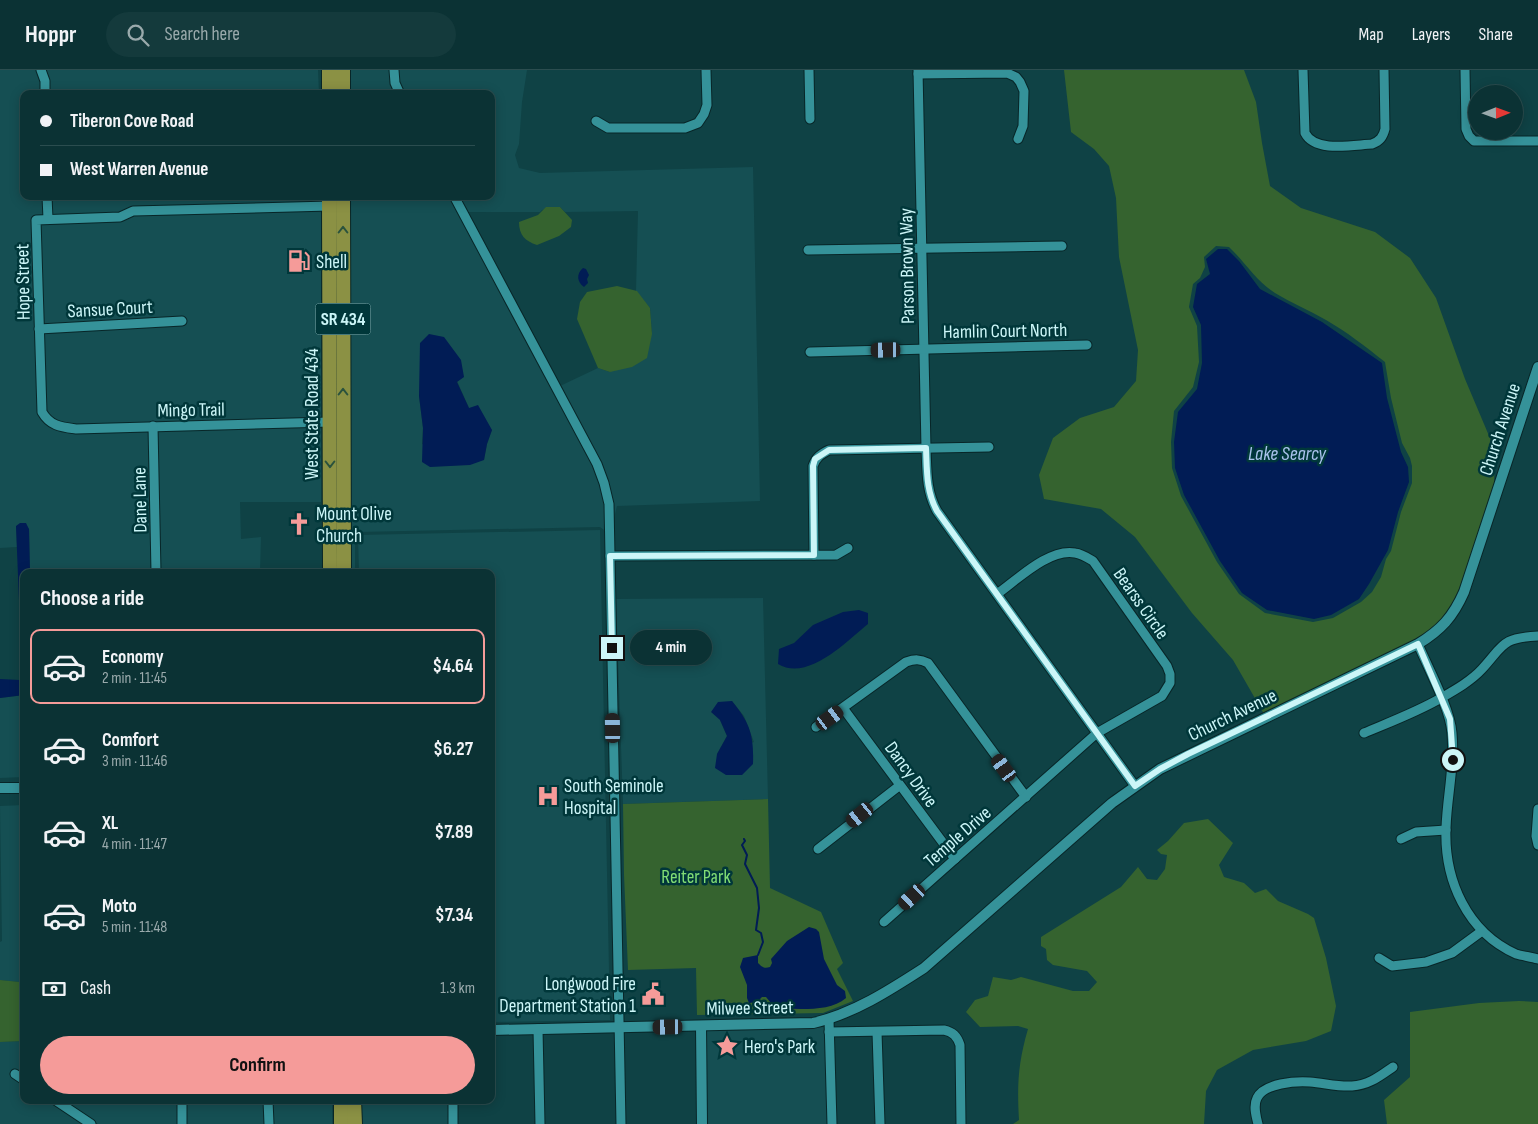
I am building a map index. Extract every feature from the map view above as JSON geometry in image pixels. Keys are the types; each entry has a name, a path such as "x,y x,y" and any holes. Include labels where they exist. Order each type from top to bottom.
{"main road":[{"path":"329,70 329,90"},
{"path":"343,70 343,90"},
{"name":"West State Road 434","path":"330,569 337,422 343,200"},
{"name":"West State Road 434","path":"330,201 330,398 337,412 337,422 344,441 344,569"},
{"path":"341,1104 341,1124"},
{"path":"354,1104 355,1124"}],"street":[{"path":"42,70 45,90"},
{"path":"394,70 398,90"},
{"path":"596,121 608,128 685,128 698,123 707,106 706,70"},
{"path":"809,70 810,119"},
{"path":"1303,70 1305,133 1308,140 1321,146 1372,144 1378,142 1383,136 1385,129 1384,70"},
{"path":"1465,70 1466,129 1474,141 1538,141"},
{"path":"918,72 1007,73 1016,77 1024,91 1023,126 1018,139"},
{"name":"Parson Brown Way","path":"918,72 927,484 932,502 1135,786"},
{"path":"47,200 48,219 120,217 133,212 330,201"},
{"path":"456,200 597,464 609,504 621,1124"},
{"name":"Hope Street","path":"48,219 36,220 42,412 47,420 53,423"},
{"path":"808,250 1062,246"},
{"name":"Sansue Court","path":"39,328 182,321"},
{"name":"Hamlin Court North","path":"810,352 1087,345"},
{"name":"Church Avenue","path":"830,1020 895,987 924,968 1112,803 1160,769 1418,644 1440,628 1450,618 1464,592 1536,379 1538,367"},
{"name":"Mingo Trail","path":"53,423 61,427 76,429 337,422"},
{"name":"Dane Lane","path":"153,426 156,569"},
{"path":"814,555 813,466 815,459 829,450 989,447"},
{"path":"610,556 836,555 848,548"},
{"name":"Bearss Circle","path":"997,594 1056,554 1076,553 1093,561 1167,666 1170,674 1170,683 1162,696 1097,733"},
{"path":"1364,733 1441,698 1471,679 1482,669 1496,650 1507,642 1520,637 1538,636"},
{"path":"1418,644 1450,719 1453,760 1446,830 1447,854 1457,893 1467,914 1482,931 1500,946 1518,955 1538,959"},
{"path":"816,728 906,662 912,659 920,659 928,663 1026,798"},
{"name":"Dancy Drive","path":"843,708 955,859"},
{"name":"Temple Drive","path":"884,922 1097,733"},
{"path":"818,850 899,786"},
{"path":"0,788 20,788"},
{"path":"1538,809 1536,836 1538,845"},
{"path":"1401,838 1416,832 1446,830"},
{"path":"1378,958 1392,966 1426,962 1452,953 1482,931"},
{"path":"830,1020 832,1124"},
{"name":"Milwee Street","path":"495,1030 793,1024 830,1020"},
{"path":"701,1026 702,1124"},
{"path":"538,1029 540,1124"},
{"path":"829,1032 950,1031 955,1035 960,1046 961,1124"},
{"path":"877,1032 880,1124"},
{"path":"1258,1124 1255,1110 1257,1098 1264,1090 1285,1083 1308,1082 1350,1086 1360,1085 1373,1081 1393,1067"},
{"path":"15,1074 20,1077"},
{"path":"61,1104 91,1124"},
{"path":"182,1104 182,1124"},
{"path":"268,1104 269,1124"},
{"path":"453,1104 453,1124"}],"shaded area":[{"path":"0,70 37,70 41,81 41,90 20,90 20,200 43,200 44,216 33,242 38,413 45,423 60,431 149,430 152,569 30,569 29,529 16,526 17,547 0,548"},
{"path":"46,70 318,70 319,90 49,90"},
{"path":"349,70 390,70 393,90 349,90"},
{"path":"398,70 527,70 522,102 519,144 515,155 519,168 540,173 753,167 760,501 617,506 613,522 602,465 560,386 598,368 610,372 652,334 650,308 636,291 638,211 565,212 560,207 540,212 468,212 461,200 495,200 495,90 402,90"},
{"path":"52,200 321,200 321,202 52,215"},
{"path":"349,200 452,200 593,465 605,504 615,1024 612,1023 614,1020 604,530 600,527 358,532 355,535 355,569 349,569","holes":["464,377 457,381 469,408 492,430 484,460 422,444 423,428 419,396"]},
{"path":"321,210 321,419 77,426 62,424 50,417 46,411 43,332 187,324 186,317 43,325 41,223 119,222 134,215"},
{"path":"321,426 321,502 240,502 241,539 261,537 260,569 160,569 158,430"},
{"name":"South Seminole Hospital","path":"600,530 610,1020 495,1022 495,569 359,569 358,535"},
{"path":"763,598 768,799 623,804 616,599","holes":["732,701 744,716 754,742 717,754 727,736 720,720"]},
{"path":"20,696 20,777 0,778 0,698"},
{"path":"20,805 20,982 0,980 0,942 2,941 0,806"},
{"path":"825,1027 828,1124 708,1124 705,1029"},
{"path":"20,1041 20,1073 14,1069 9,1074 20,1081 20,1104 54,1104 84,1124 0,1124 0,1042"},
{"path":"68,1104 178,1104 178,1124 98,1124"},
{"path":"186,1104 264,1104 265,1124 186,1124"},
{"path":"272,1104 332,1104 332,1124 273,1124"},
{"path":"361,1104 449,1104 449,1124 362,1124"}],"green space":[{"path":"1064,70 1244,70 1256,102 1270,186 1301,208 1375,232 1410,258 1436,298 1465,379 1495,450 1494,486 1460,591 1447,616 1425,635 1264,714 1233,660 1192,613 1135,537 1101,509 1044,499 1039,475 1053,438 1080,418 1114,407 1136,381 1138,350 1119,257 1116,198 1109,166 1094,149 1071,132","holes":["1216,246 1229,247 1268,288 1281,297 1320,316 1385,362 1391,398 1402,443 1412,466 1412,483 1381,577 1372,592 1361,602 1333,618 1313,622 1265,613 1239,594 1217,562 1181,496 1172,468 1171,442 1174,411 1193,387 1199,362 1197,326 1189,307 1193,284 1200,278 1205,267 1204,257"]},
{"path":"546,207 560,207 572,220 571,227 559,236 537,245 529,242 524,237 520,231 519,222 538,215"},
{"path":"617,286 637,291 650,308 652,334 647,358 632,367 610,372 598,368 577,319 580,302 587,292"},
{"name":"Reiter Park","path":"768,799 770,888 821,912 843,963 837,969 853,1001 823,1013 697,1015 696,968 628,970 623,804"},
{"path":"1208,819 1233,843 1219,865 1224,877 1244,883 1255,893 1266,889 1278,901 1314,918 1326,958 1336,1006 1331,1031 1306,1041 1253,1050 1217,1070 1206,1091 1204,1124 1013,1124 1019,1120 1019,1074 1028,1029 1018,1026 980,1027 966,1012 975,1000 988,996 993,977 1011,980 1021,977 1073,991 1089,991 1097,982 1087,971 1053,965 1047,960 1046,949 1041,946 1041,937 1121,887 1138,867 1147,879 1157,880 1165,869 1167,855 1161,854 1157,850 1184,823"},
{"path":"0,980 20,982 20,1041 0,1042"},
{"path":"1538,1002 1538,1124 1387,1124 1384,1100 1410,1077 1410,1012 1479,1003"}],"water":[{"name":"Lake Searcy","path":"1218,249 1227,249 1239,261 1260,289 1322,322 1382,363 1387,398 1401,452 1408,467 1409,482 1398,512 1388,550 1369,584 1359,599 1331,615 1314,619 1267,610 1242,593 1220,561 1184,495 1175,468 1174,442 1178,412 1197,389 1202,363 1201,325 1193,307 1197,284 1210,274 1206,259"},
{"path":"583,268 586,269 589,275 588,283 584,287 578,278"},
{"path":"429,334 444,337 461,360 464,377 457,382 469,408 478,405 492,430 484,460 470,465 430,467 422,462 423,428 419,396 420,343"},
{"path":"20,523 26,523 29,529 30,569 20,569 20,625 16,526"},
{"path":"859,610 868,613 868,624 826,657 802,668 790,668 778,664 779,649 794,643 813,625 843,612"},
{"path":"0,679 20,680 20,696 0,698"},
{"path":"732,701 747,723 752,737 753,764 742,775 726,775 715,768 717,754 727,736 720,720 711,712 718,702"},
{"path":"809,927 819,932 824,959 837,985 845,991 846,998 831,1006 813,1009 776,1009 766,997 762,997 757,1002 749,1003 747,985 740,967 743,958 758,955 758,963 766,968 770,967 771,959 787,941"}],"waterway":[{"path":"744,839 745,841 742,845 747,855 745,864 757,888 759,908 756,930 761,933 763,942 758,955"}],"place":[{"name":"Shell","path":"299,261"},
{"name":"Mount Olive Church","path":"299,524"},
{"name":"South Seminole Hospital","path":"548,796"},
{"name":"Longwood Fire Department Station 1","path":"653,994"},
{"name":"Hero's Park","path":"727,1046"}],"route":[{"path":"612,648 610,556 814,555 813,466 815,459 829,450 926,448 927,484 929,494 937,511 1135,786 1160,769 1188,754 1418,644 1450,719 1453,760"}]}
